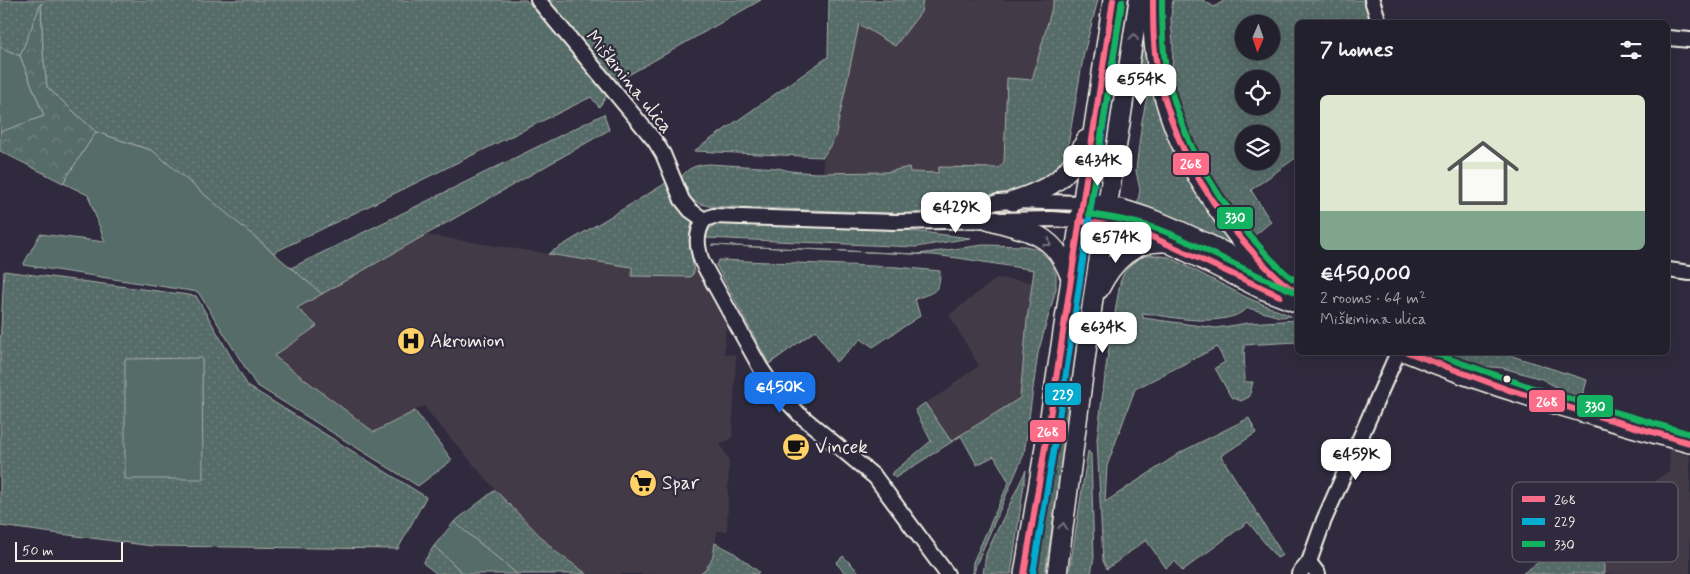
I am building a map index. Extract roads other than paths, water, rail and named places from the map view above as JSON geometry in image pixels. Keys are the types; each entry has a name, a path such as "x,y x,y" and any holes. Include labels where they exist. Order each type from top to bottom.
{"main road":[{"path":"1024,574 1113,0"},
{"path":"1057,574 1093,299 1109,206 1139,0"},
{"path":"1152,0 1152,30 1157,71 1168,112 1181,145 1212,201 1239,237 1279,280"},
{"path":"1013,201 1041,191 1064,175 1074,164 1094,123"},
{"path":"1081,212 1109,206 1136,213 1169,226 1279,280 1295,291"},
{"path":"1081,212 1106,225 1134,230 1167,242 1262,289 1295,302"},
{"path":"987,219 1030,232 1054,246 1061,255 1071,278"},
{"path":"1093,299 1108,272 1124,255 1138,246 1148,243 1167,242"},
{"path":"1414,355 1512,392 1653,434 1690,442"}],"street":[{"name":"Miškinina ulica","path":"538,0 655,141 666,161 682,200 690,210 704,220"},
{"path":"1372,0 1378,20"},
{"path":"1670,38 1690,40"},
{"path":"924,221 966,209 998,202 1013,201 1081,212"},
{"path":"947,574 875,477 799,414 775,389 755,359 702,262 697,238 704,220 713,216 861,222 1052,219 1081,212"},
{"path":"1670,270 1690,273"},
{"path":"1299,574 1309,562 1324,520 1397,355"},
{"path":"1309,562 1318,574"}],"place":[{"name":"Akromion","path":"411,341"},
{"name":"Vincek","path":"796,447"},
{"name":"Spar","path":"643,483"}]}
